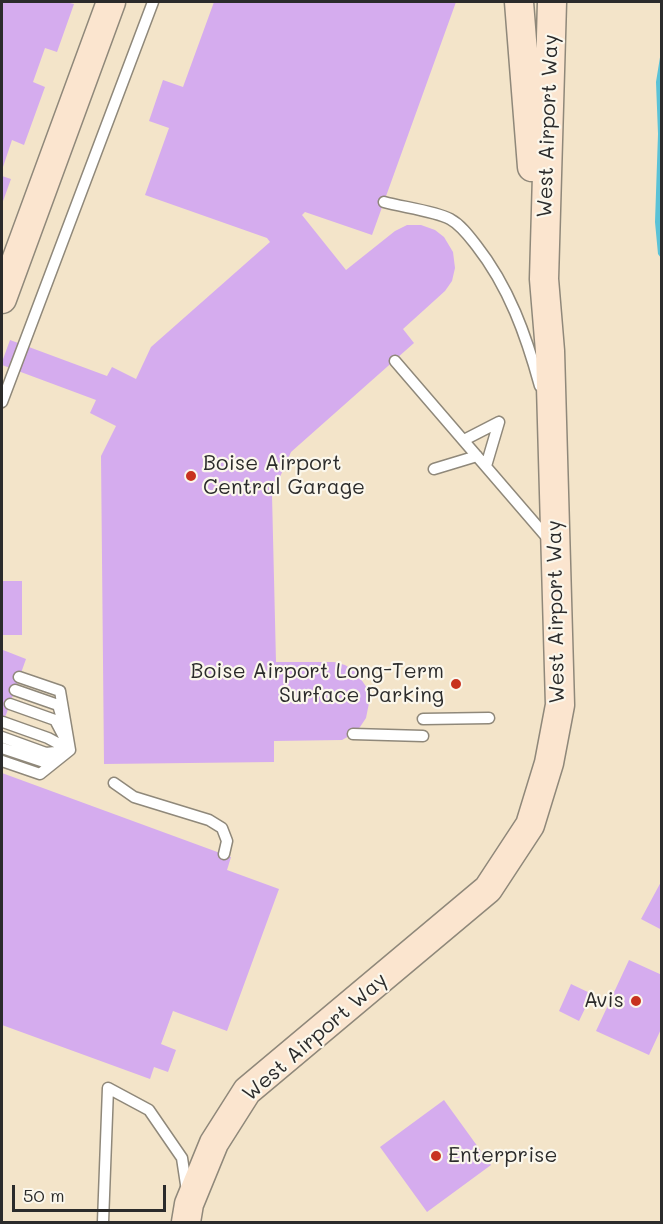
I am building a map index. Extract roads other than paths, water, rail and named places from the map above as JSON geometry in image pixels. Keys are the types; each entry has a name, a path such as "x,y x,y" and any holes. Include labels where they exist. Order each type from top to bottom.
{"main road":[{"path":"2,256 93,2"},
{"path":"2,299 111,2"},
{"path":"519,2 537,227 544,279"},
{"name":"West Airport Way","path":"188,1213 214,1143 247,1090 488,889 530,825 549,764 560,705 550,351 544,279 552,2"}],"lane":[{"path":"2,402 153,2"},
{"path":"384,202 450,219 464,230 491,264 513,304 532,356 552,432"},
{"path":"395,361 554,546"},
{"path":"464,440 500,422 486,466"},
{"path":"434,469 477,456"},
{"path":"19,677 60,691 70,750"},
{"path":"15,690 58,705 70,750"},
{"path":"10,704 55,720 70,750"},
{"path":"423,719 489,718"},
{"path":"3,722 48,738 70,750"},
{"path":"353,734 423,736"},
{"path":"2,737 46,753 70,750"},
{"path":"2,748 46,763 70,750"},
{"path":"2,761 40,774 70,750"},
{"path":"114,783 134,797 209,820 222,828 227,841 224,854"},
{"path":"103,1222 108,1088 149,1110 182,1158 188,1213"}],"water":[{"path":"661,51 661,258 658,254 655,222 658,134 656,82"}],"place":[{"name":"Boise Airport Central Garage","path":"191,476"},
{"name":"Boise Airport Long-Term Surface Parking","path":"456,684"},
{"name":"Avis","path":"636,1001"},
{"name":"Enterprise","path":"436,1156"}]}
